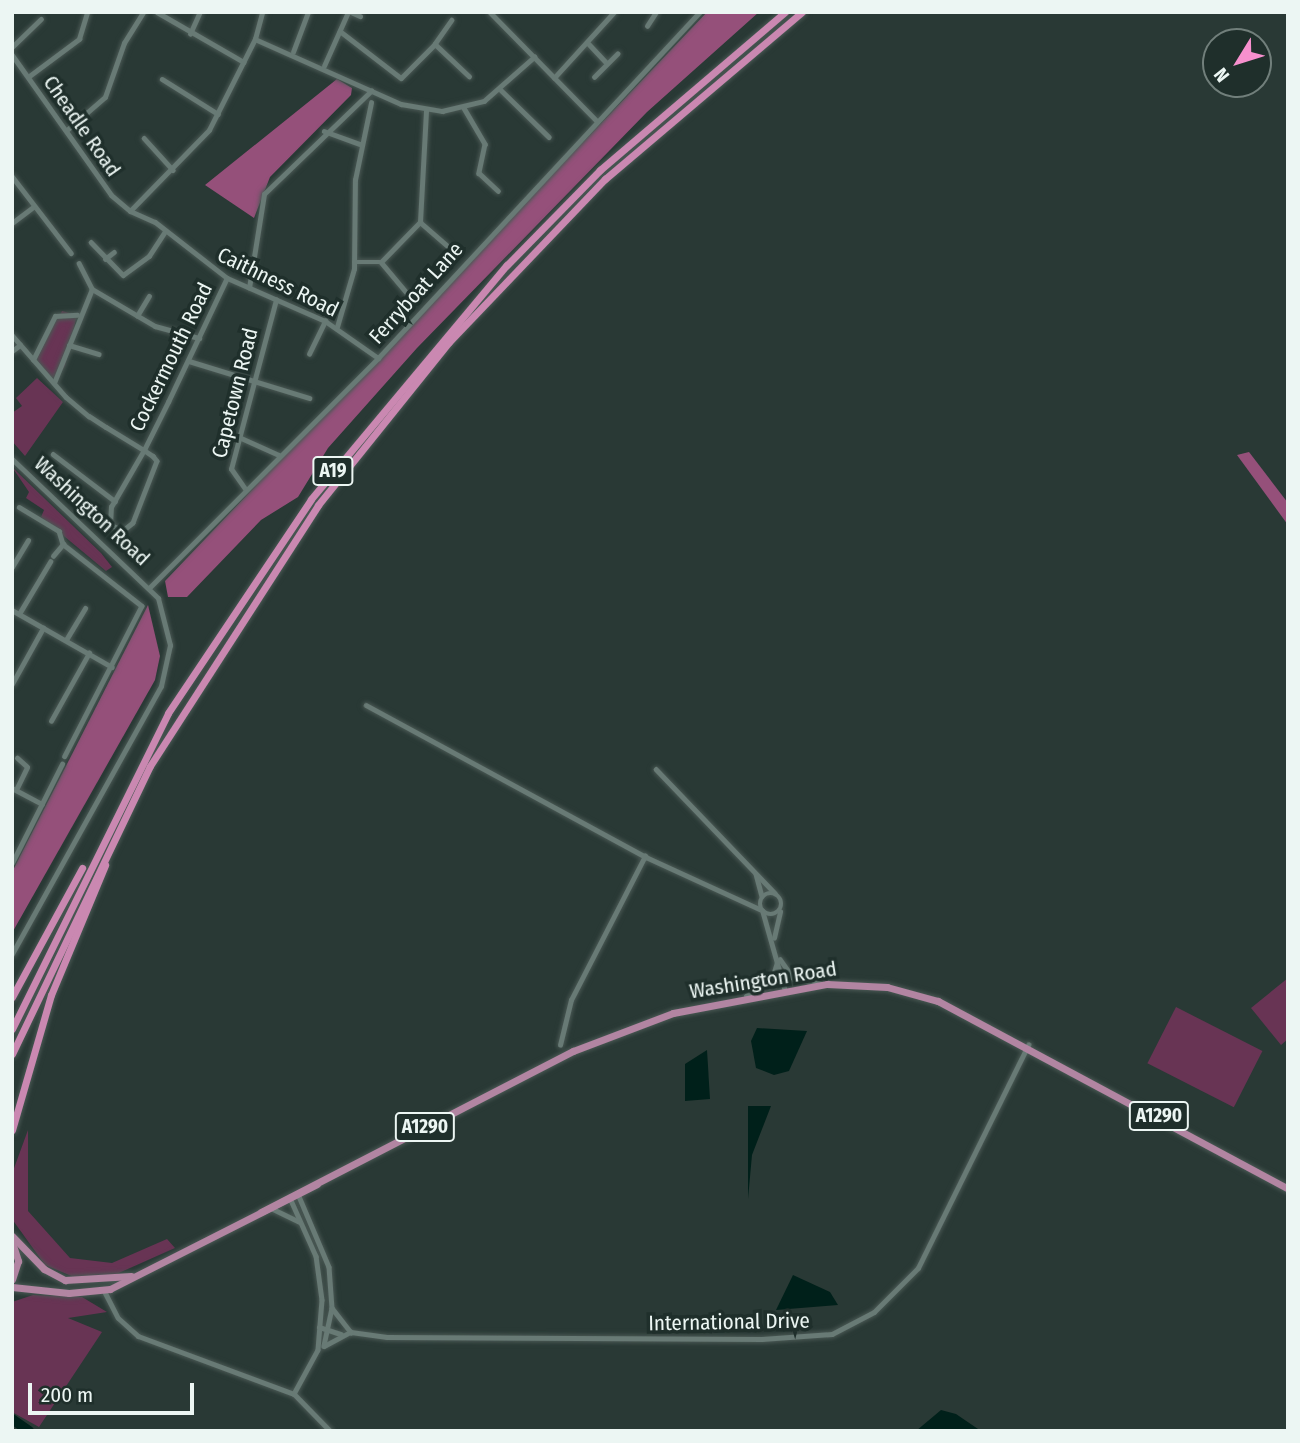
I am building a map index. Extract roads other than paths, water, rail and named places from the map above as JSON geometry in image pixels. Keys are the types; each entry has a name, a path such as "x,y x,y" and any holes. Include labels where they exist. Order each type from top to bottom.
{"highway":[{"name":"A19","path":"12,1029 111,821 168,713 273,554 434,345 600,170 785,12"},
{"name":"A19","path":"12,1054 137,791 287,549 449,342 605,179 802,12"},
{"path":"12,1130 51,995 137,791"},
{"path":"12,997 111,821"}],"main road":[{"name":"Washington Road","path":"131,1276 317,1184 573,1051 673,1013 746,996 827,984 912,992 1028,1045 1288,1189"},
{"name":"Washington Road","path":"261,1212 273,1209 290,1197"},
{"name":"A1290","path":"12,1236 44,1269 65,1280 131,1276"},
{"path":"12,1242 18,1261 12,1279"},
{"name":"A1290","path":"104,1291 131,1276"},
{"path":"12,1287 104,1291"}],"street":[{"path":"28,77 79,39 87,12"},
{"path":"66,130 105,97 124,43 143,12"},
{"path":"157,12 190,34 244,62"},
{"path":"190,34 200,12"},
{"path":"130,211 173,170 218,114 255,39 262,12"},
{"path":"293,52 308,12"},
{"path":"324,66 349,12 360,16"},
{"path":"490,12 597,121"},
{"path":"554,78 589,44 614,12"},
{"path":"647,26 656,12"},
{"name":"Ferryboat Lane","path":"149,588 377,358 700,12"},
{"path":"12,47 41,19"},
{"path":"340,30 401,78 435,44 452,20"},
{"path":"255,39 293,52 371,91 426,110 464,108 501,90 534,57"},
{"path":"435,44 469,76"},
{"path":"589,44 607,64"},
{"path":"594,77 618,54"},
{"name":"Cheadle Road","path":"12,55 111,195 130,211"},
{"path":"162,79 218,114"},
{"path":"501,90 549,137"},
{"path":"248,289 264,194 324,131 371,91"},
{"path":"337,327 354,262 360,144 371,103"},
{"path":"464,108 485,144 480,173 498,191"},
{"path":"354,262 381,262 420,222 426,110"},
{"path":"324,131 360,144"},
{"path":"144,138 173,170"},
{"path":"12,176 33,207 71,253"},
{"path":"12,223 33,207"},
{"name":"Caithness Road","path":"130,211 165,231 227,278 337,327 377,358"},
{"path":"420,222 446,245"},
{"path":"91,242 123,275 149,256 165,231"},
{"path":"105,259 114,252"},
{"path":"381,262 406,292"},
{"path":"79,263 92,289 137,316 199,338"},
{"name":"Cockermouth Road","path":"144,450 157,461 156,471 123,531 108,519 115,500 144,450 189,361 227,278"},
{"path":"54,383 69,345 77,314 92,289"},
{"path":"137,316 149,296"},
{"name":"Capetown Road","path":"245,489 231,469 251,380 276,300"},
{"path":"33,360 55,316 77,314"},
{"path":"309,354 325,321"},
{"path":"12,335 54,383 89,416 144,450"},
{"path":"12,351 20,345"},
{"path":"69,345 99,354"},
{"path":"189,361 309,398"},
{"path":"239,437 279,455"},
{"path":"53,454 115,500"},
{"name":"Washington Road","path":"12,460 149,588"},
{"path":"19,507 60,531 63,544 142,606 65,756"},
{"path":"12,567 28,540"},
{"path":"53,556 63,544"},
{"path":"19,614 50,562"},
{"path":"12,954 166,673 168,627 149,588"},
{"path":"66,640 85,608"},
{"path":"12,610 112,667"},
{"path":"12,684 43,628"},
{"path":"51,721 89,653"},
{"path":"366,705 645,856 750,900 763,911 780,911"},
{"path":"17,758 27,767 14,789 41,804"},
{"path":"12,863 15,851 62,764"},
{"path":"656,769 753,867 775,893 780,911 774,939"},
{"path":"560,1045 571,1000 645,856"},
{"path":"753,867 762,897 763,911 774,939 785,990"},
{"path":"750,900 775,893"},
{"path":"777,952 794,979 827,984"},
{"path":"746,996 771,982 778,958"},
{"name":"International Drive","path":"318,1350 351,1332 521,1338 832,1334 874,1312 918,1268 1028,1045"},
{"name":"International Drive","path":"298,1193 327,1256 332,1308 324,1346"},
{"path":"290,1197 319,1268 318,1350 294,1394"},
{"path":"273,1209 300,1223"},
{"path":"104,1291 118,1318 145,1340 294,1394 330,1431"},
{"name":"International Drive","path":"332,1308 344,1327 351,1332"},
{"name":"International Drive","path":"319,1327 344,1334"},
{"name":"International Drive","path":"328,1329 344,1327"}],"waterway":[{"path":"12,1419 29,1431"}]}
